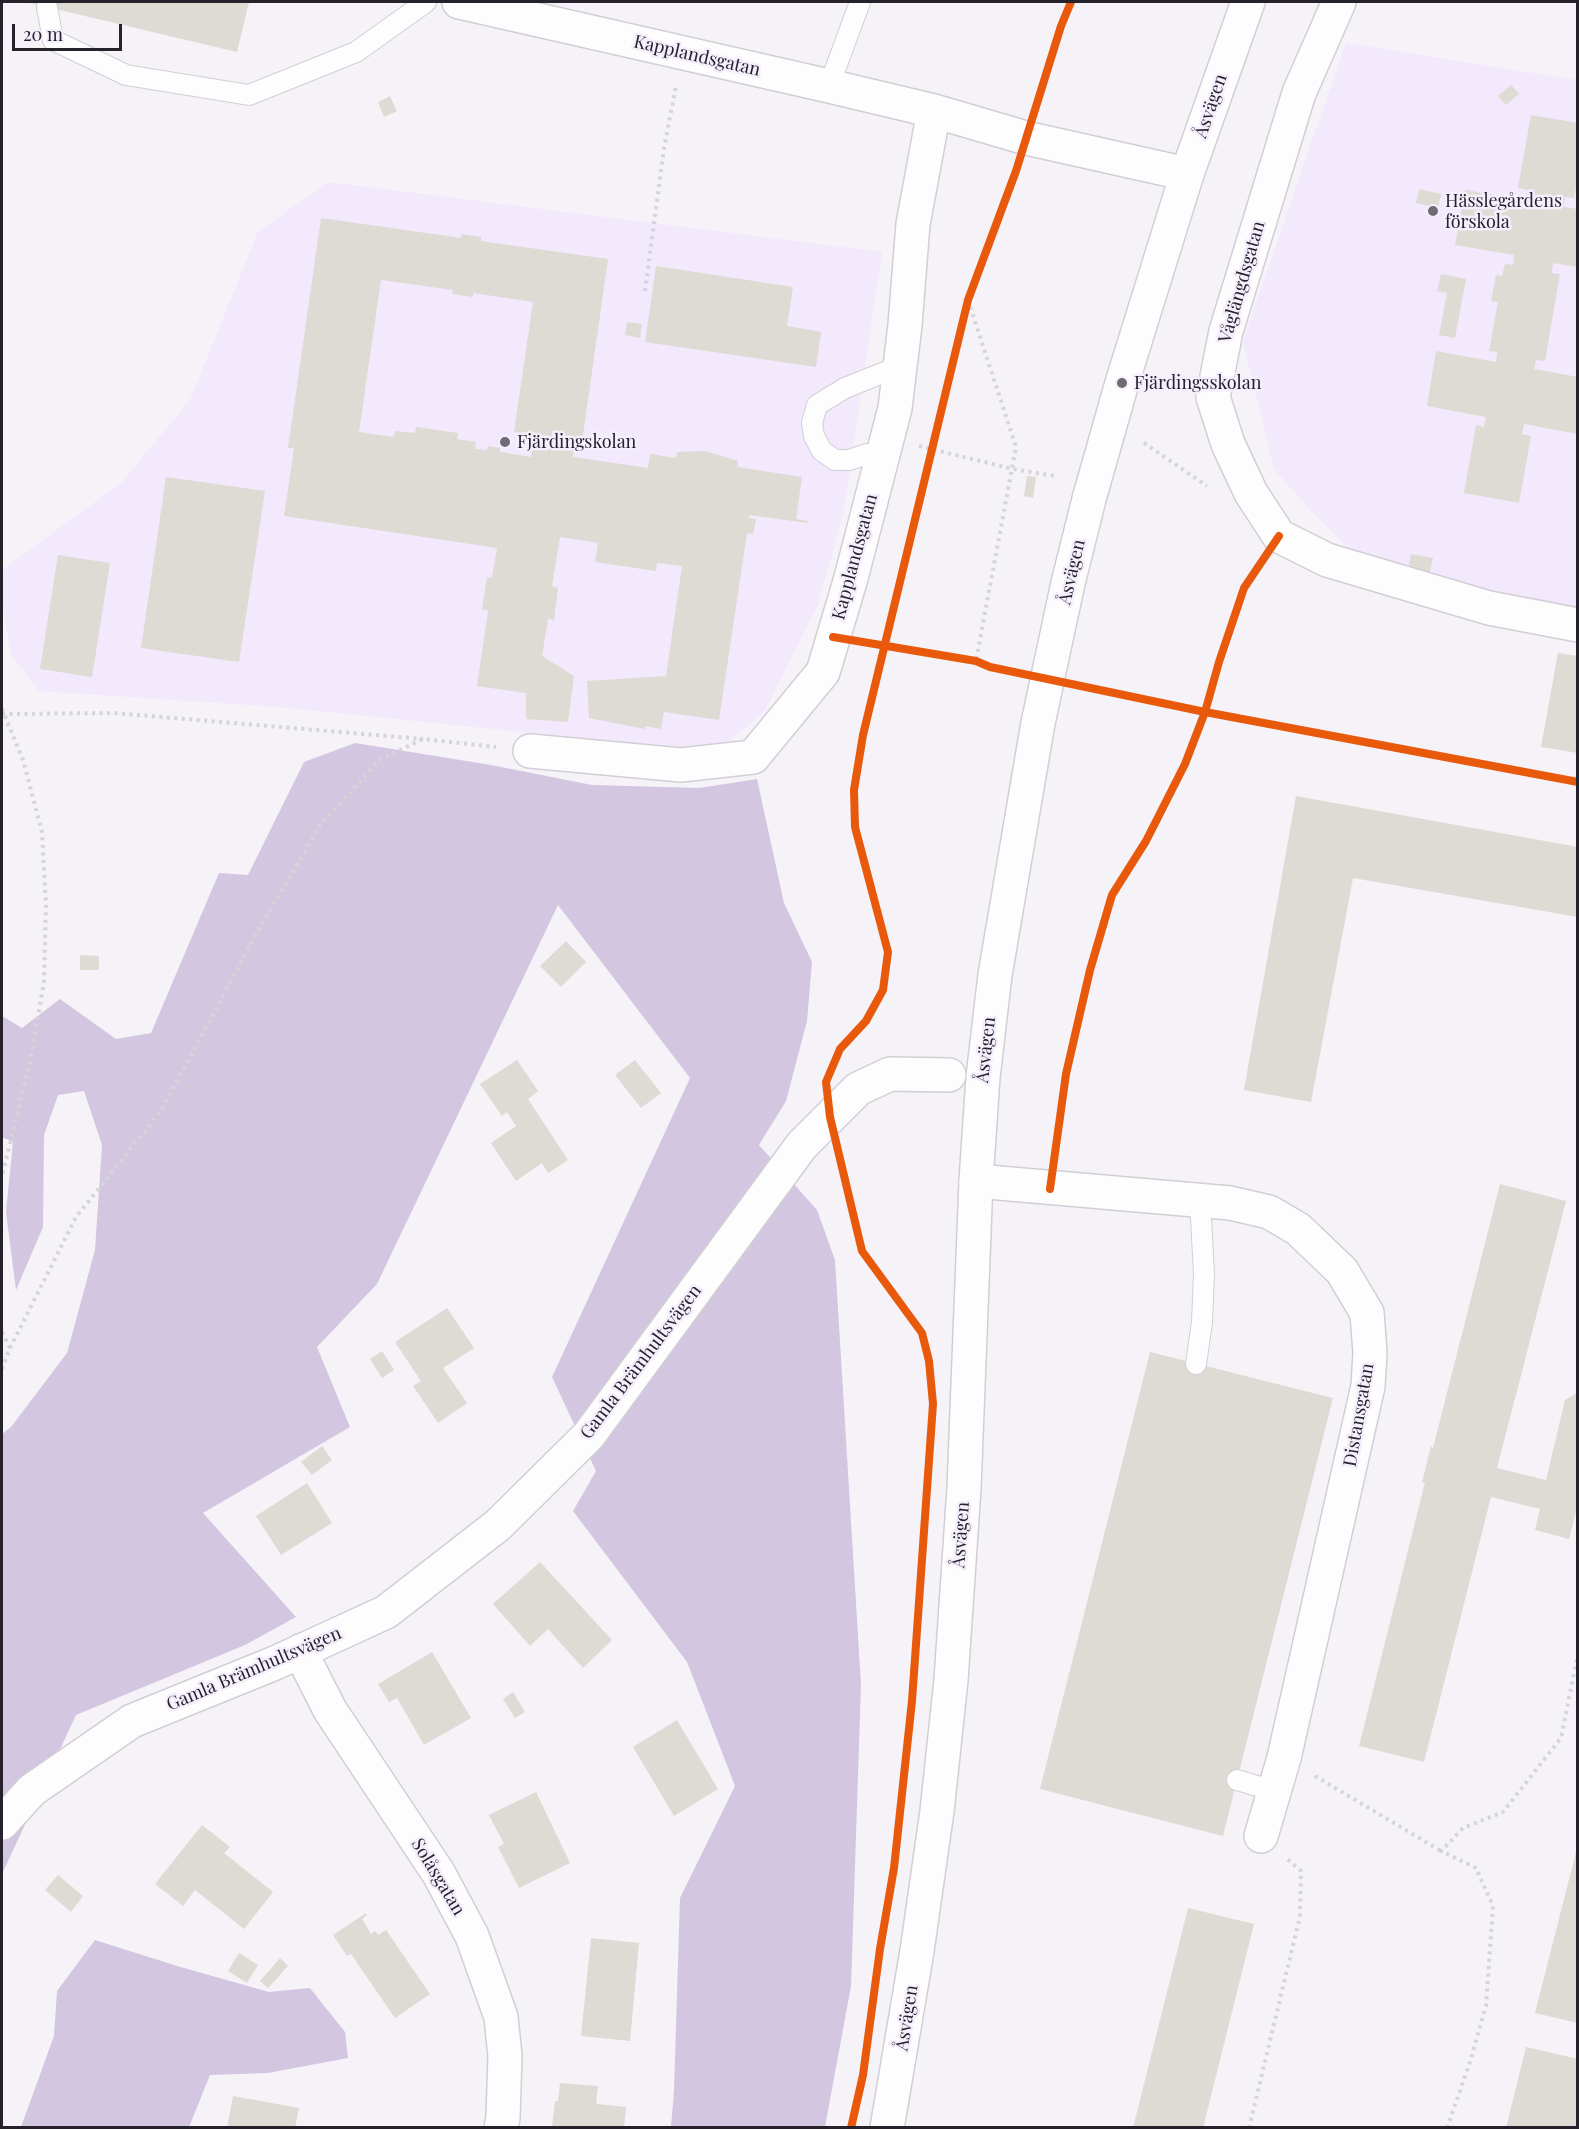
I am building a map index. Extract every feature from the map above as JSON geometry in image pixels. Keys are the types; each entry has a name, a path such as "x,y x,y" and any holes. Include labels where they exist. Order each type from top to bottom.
{"street":[{"name":"Kapplandsgatan","path":"459,2 829,86 934,111 1026,138 1187,174"},
{"name":"Åsvägen","path":"887,2127 917,1951 937,1811 951,1680 964,1488 976,1181 983,1077 995,975 1038,723 1068,583 1089,499 1122,383 1187,174 1248,2"},
{"name":"Våglängdsgatan","path":"1339,2 1299,93 1226,331 1213,397 1228,444 1251,493 1280,536 1327,560 1489,608 1578,625"},
{"name":"Kapplandsgatan","path":"530,751 681,765 753,757 823,672 851,578 895,408 914,225 934,111"},
{"name":"Gamla Brämhultsvägen","path":"2,1823 32,1790 132,1721 300,1651 386,1612 498,1525 589,1435 801,1145 858,1089 890,1074 949,1075"},
{"name":"Distansgatan","path":"976,1181 1230,1203 1269,1212 1298,1229 1342,1271 1367,1313 1370,1353 1368,1386 1284,1758 1261,1836"},
{"name":"Solåsgatan","path":"300,1651 330,1710 439,1874 472,1936 501,2018 505,2056 501,2127"}],"lane":[{"path":"47,7 53,40 126,75 249,95 356,52 426,2"},
{"path":"829,86 860,2"},
{"path":"884,447 849,460 835,460 822,451 814,436 812,423 817,405 845,388 900,366"},
{"path":"1196,1364 1202,1322 1204,1274 1200,1200"},
{"path":"1237,1780 1274,1791"}],"path":[{"path":"645,291 664,148 682,52"},
{"path":"968,300 1016,447 976,661"},
{"path":"884,447 933,449 1013,469 1056,476"},
{"path":"2,1176 30,1062 44,982 46,905 42,832 23,760 2,712 114,713 423,739 530,751"},
{"path":"2,1369 10,1348 76,1217 161,1111 249,947 322,822 381,759 423,739"},
{"path":"2,1332 10,1348"},
{"path":"1441,1851 1463,1828 1503,1812 1561,1738 1578,1653"},
{"path":"1284,1758 1441,1851 1476,1868 1493,1906 1486,2007 1448,2127"},
{"path":"1249,2127 1300,1916 1301,1871 1261,1836"}],"shaded area":[{"name":"Hässlegårdens förskola","path":"1346,43 1577,80 1577,607 1450,585 1353,553 1274,469 1243,341"},
{"name":"Fjärdingskolan","path":"328,182 882,252 843,515 818,604 764,712 721,748 650,745 278,707 39,691 11,654 2,602 2,570 121,483 190,400 258,232"},
{"path":"355,743 491,765 592,785 699,788 757,779 784,903 812,962 807,1021 786,1101 759,1145 817,1210 835,1260 861,1685 851,1986 825,2127 671,2127 680,1898 735,1786 687,1662 573,1511 596,1471 552,1377 690,1078 558,905 377,1284 317,1347 350,1427 203,1513 296,1617 245,1645 76,1715 2,1874 2,1434 11,1427 67,1353 95,1250 102,1145 84,1091 58,1095 44,1135 43,1227 16,1290 6,1212 13,1142 2,1137 2,1016 22,1028 60,999 116,1039 151,1033 219,873 248,875 304,762"},
{"path":"95,1940 269,1992 310,1988 345,2032 348,2058 268,2073 210,2075 189,2127 21,2127 54,2036 57,1991"}],"building":[{"path":"26,2 249,2 237,52"},
{"path":"1511,85 1519,94 1506,105 1498,96"},
{"path":"390,96 397,111 384,117 378,102"},
{"path":"1531,115 1578,123 1578,178 1574,198 1565,197 1564,207 1578,209 1578,267 1553,263 1552,273 1560,274 1545,361 1536,360 1534,369 1578,377 1578,434 1524,424 1522,434 1531,436 1519,503 1464,493 1476,425 1484,427 1486,417 1427,406 1436,351 1496,362 1497,352 1489,351 1498,302 1491,301 1496,275 1502,276 1505,264 1513,265 1514,255 1455,245 1465,190 1525,200 1527,190 1518,188"},
{"path":"1419,189 1441,194 1438,208 1416,203"},
{"path":"321,218 461,238 461,234 481,237 481,241 608,259 582,442 574,442 573,457 648,468 650,454 676,458 677,452 705,451 738,461 738,467 802,477 796,519 808,521 807,523 749,515 749,518 756,519 753,534 747,533 719,720 664,712 661,729 645,726 645,729 589,718 587,681 666,676 682,566 657,563 656,571 595,562 598,543 560,537 552,586 558,588 554,620 548,619 542,656 574,676 568,722 526,719 526,693 477,686 488,611 482,609 487,577 492,578 497,548 284,516 294,448 288,448","holes":["381,280 453,290 452,294 473,297 473,293 533,302 514,432 535,436 531,457 500,452 500,448 488,446 487,450 475,449 476,442 457,439 458,433 416,427 415,433 395,431 394,437 359,432"]},
{"path":"656,266 793,287 787,326 821,332 816,367 645,342"},
{"path":"1441,274 1466,279 1455,338 1439,335 1447,293 1437,291"},
{"path":"627,322 642,324 640,338 625,335"},
{"path":"1027,476 1036,477 1033,498 1024,496"},
{"path":"166,477 265,491 239,662 141,648"},
{"path":"1411,554 1433,558 1430,572 1408,568"},
{"path":"58,555 110,563 92,677 40,669"},
{"path":"1558,653 1578,656 1578,753 1541,747"},
{"path":"1296,796 1578,847 1578,917 1353,878 1311,1102 1244,1090"},
{"path":"566,941 586,962 561,987 540,966"},
{"path":"80,955 99,956 99,970 80,970"},
{"path":"517,1060 538,1091 528,1099 568,1160 548,1173 542,1163 516,1181 491,1143 516,1126 507,1112 502,1116 480,1084"},
{"path":"635,1060 661,1093 641,1108 615,1075"},
{"path":"1500,1184 1566,1201 1497,1468 1546,1480 1565,1400 1578,1392 1578,1504 1569,1539 1535,1530 1540,1509 1491,1497 1424,1762 1359,1746 1425,1482 1422,1483 1431,1446 1433,1448"},
{"path":"447,1308 474,1348 443,1368 467,1403 438,1423 413,1386 421,1381 395,1342"},
{"path":"382,1351 394,1370 382,1378 370,1359"},
{"path":"1150,1352 1333,1398 1223,1836 1040,1789"},
{"path":"322,1446 332,1460 312,1475 301,1462"},
{"path":"307,1483 332,1523 281,1555 256,1516"},
{"path":"540,1562 612,1640 583,1668 548,1629 530,1646 493,1604"},
{"path":"432,1652 471,1718 424,1745 397,1698 389,1702 378,1684"},
{"path":"513,1692 525,1712 515,1718 503,1699"},
{"path":"677,1720 718,1789 674,1816 633,1747"},
{"path":"536,1792 570,1863 519,1888 498,1847 504,1844 489,1815"},
{"path":"202,1825 230,1847 224,1853 273,1892 244,1929 195,1890 183,1906 155,1884"},
{"path":"1578,1848 1578,2023 1535,2013"},
{"path":"58,1875 83,1896 71,1912 45,1890"},
{"path":"1188,1908 1254,1924 1203,2128 1133,2128"},
{"path":"366,1913 367,1915 362,1919 371,1934 375,1931 378,1935 386,1930 430,1994 395,2018 351,1954 347,1956 333,1935"},
{"path":"591,1938 639,1943 630,2041 581,2036"},
{"path":"239,1953 258,1965 247,1983 228,1971"},
{"path":"280,1958 288,1966 268,1988 260,1981"},
{"path":"1526,2047 1578,2059 1576,2128 1506,2128"},
{"path":"560,2083 598,2086 596,2103 626,2107 624,2128 552,2128"},
{"path":"233,2096 299,2108 295,2128 227,2128"}],"cycle path":[{"path":"851,2128 863,2075 880,1949 894,1868 912,1701 933,1404 929,1361 922,1333 862,1251 830,1117 826,1082 840,1049 866,1021 883,990 888,952 855,827 854,790 863,735 968,300 1016,171 1061,26 1071,2"},
{"path":"1050,1189 1066,1074 1090,970 1112,895 1146,841 1185,764 1205,712 1244,588 1279,536"},
{"path":"833,637 976,661 990,667 1205,712 1578,782"}],"place":[{"name":"Hässlegårdens förskola","path":"1433,211"},
{"name":"Fjärdingsskolan","path":"1122,383"},
{"name":"Fjärdingskolan","path":"505,442"}]}
